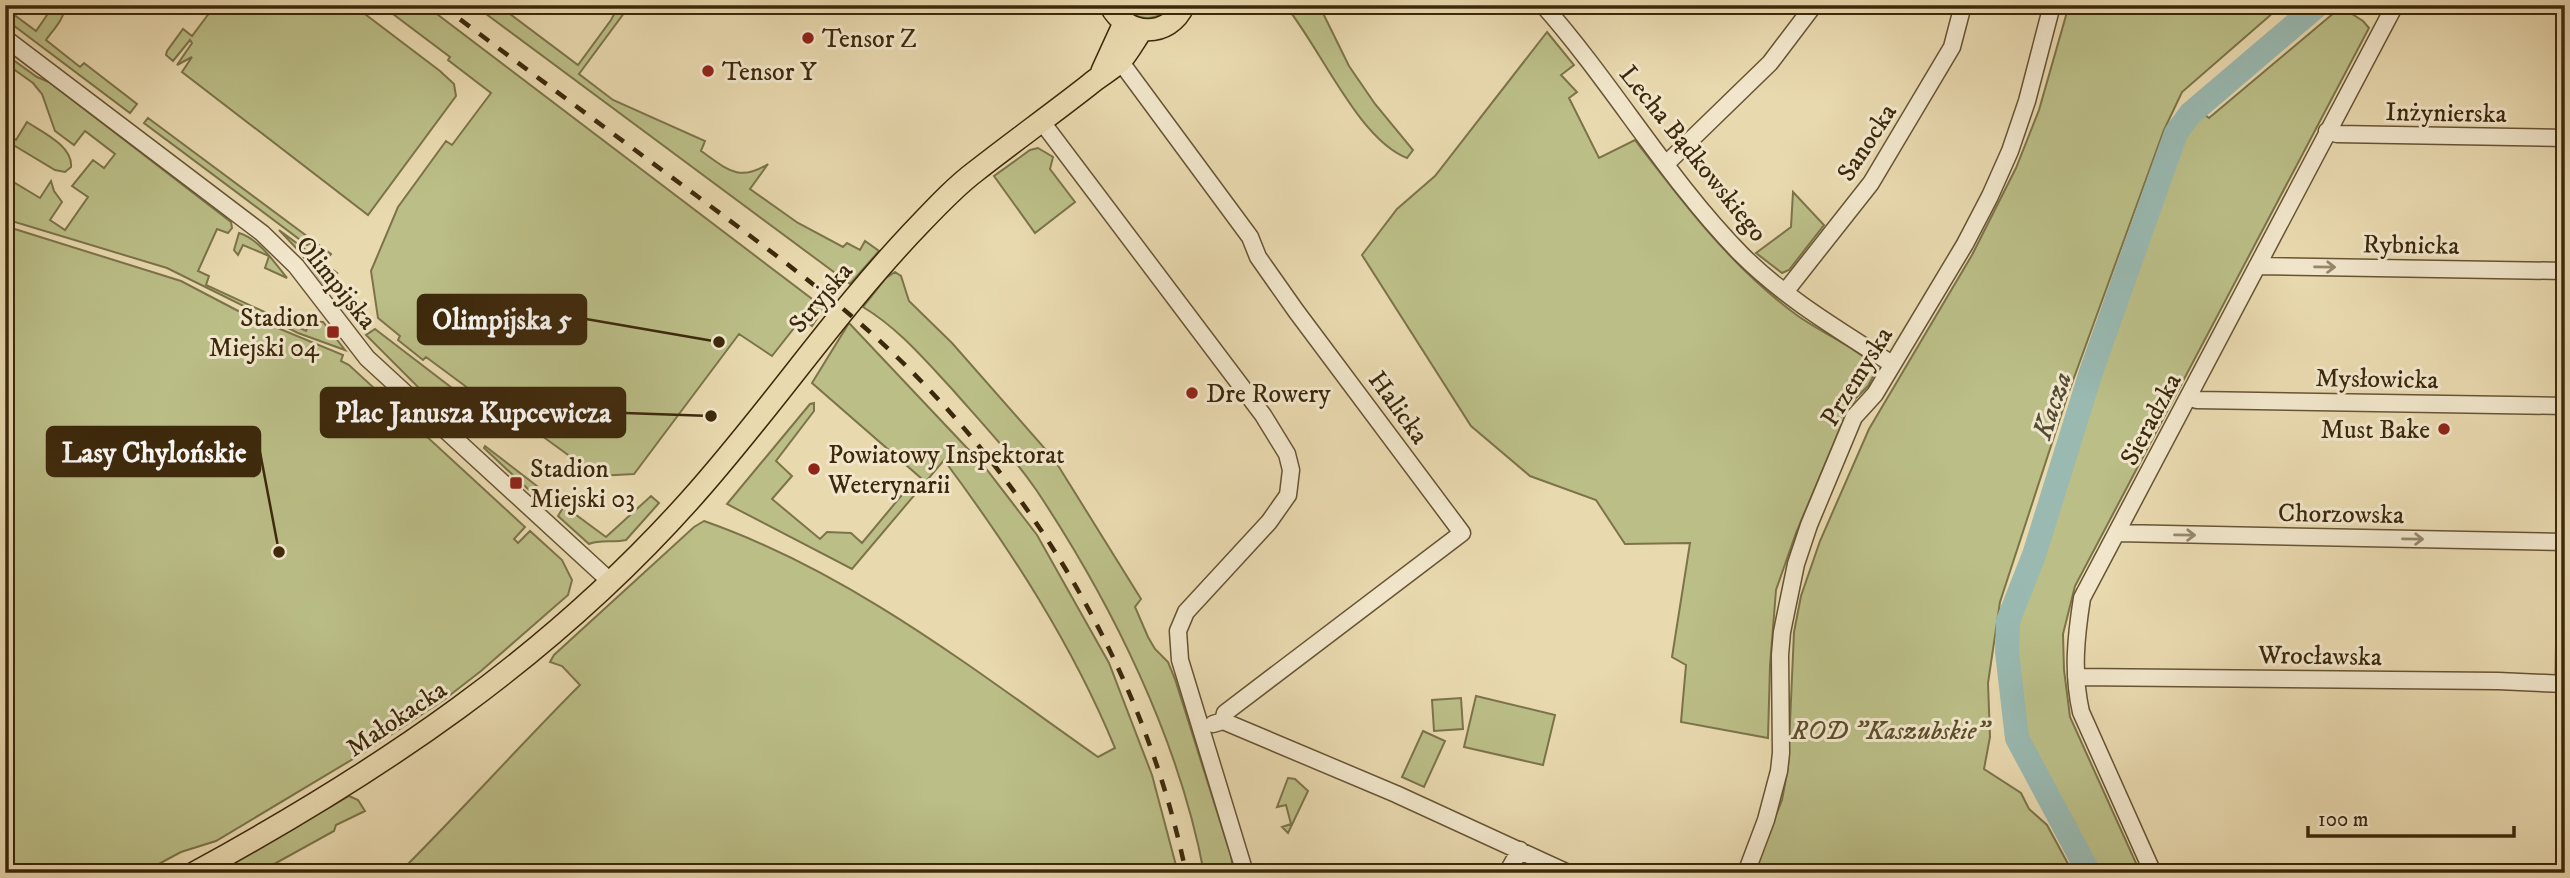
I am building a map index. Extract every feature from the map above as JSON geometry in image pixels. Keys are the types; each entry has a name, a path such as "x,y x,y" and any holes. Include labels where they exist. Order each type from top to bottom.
{"main road":[{"path":"1110,5 1133,27 1157,30 1170,24 1181,13 1184,5"},
{"name":"Stryjska","path":"611,582 688,502 750,431 793,373 914,230 953,190 1120,61 1133,27"},
{"name":"Stryjska","path":"1100,76 1133,27"},
{"name":"Małokacka","path":"194,873 340,789 406,747 496,682 611,582"}],"street":[{"name":"Lecha Bądkowskiego","path":"1543,5 1581,49 1700,209 1735,247 1785,292 1892,364"},
{"name":"Sanocka","path":"1785,292 1871,183 1952,47 1963,5"},
{"name":"Przemyska","path":"1746,873 1766,820 1779,771 1782,723 1780,655 1787,600 1796,564 1849,426 1859,410 1875,394 1965,244 1990,196 2010,151 2027,101 2052,5"},
{"name":"Sieradzka","path":"2152,873 2084,721 2076,693 2074,648 2081,598 2395,5"},
{"path":"1667,163 1770,63 1806,8"},
{"name":"Olimpijska","path":"5,38 262,233 296,266 367,358 611,582"},
{"name":"Halicka","path":"1120,61 1250,237 1258,257 1296,311 1462,533 1268,678 1225,713 1223,721"},
{"path":"1042,122 1263,415 1279,438 1289,462 1291,483 1282,506 1192,603 1178,631 1180,660 1245,873"},
{"name":"Inżynierska","path":"2327,131 2337,134 2565,138"},
{"name":"Rybnicka","path":"2257,266 2565,271"},
{"name":"Mysłowicka","path":"2189,397 2210,400 2565,406"},
{"name":"Chorzowska","path":"2117,533 2565,541"},
{"path":"2564,684 2565,606"},
{"name":"Wrocławska","path":"2076,677 2564,684"},
{"path":"1200,727 1223,721 1568,873"},
{"path":"1507,873 1520,850"}],"green space":[{"path":"54,5 66,5 61,19 46,40 80,67 84,63 137,104 130,113 5,19 5,8 36,31"},
{"path":"202,5 353,5 440,71 454,84 456,96 368,215 182,72 192,57 177,65 192,43 190,40 173,61 166,55 183,29 192,36 210,12"},
{"path":"381,5 425,5 824,308 812,326 802,318 772,356 739,334 634,474 597,476 516,417 509,424 511,420 426,357 423,360 398,340 400,336 378,318 371,271 398,207 446,141 452,145 491,93 448,60 450,57"},
{"path":"474,5 498,5 578,65 619,5 630,5 579,74 613,100 705,141 701,151 725,168 740,173 758,170 768,164 750,189 798,223 843,247 847,243 860,250 865,241 879,251 850,284"},
{"path":"1124,5 1171,5 1160,15 1148,18 1135,15"},
{"path":"1285,5 1319,5 1349,66 1375,104 1413,150 1407,158 1389,148 1356,112"},
{"name":"ROD \"Kaszubskie\"","path":"2069,5 2282,5 2182,92 2164,130 2067,397 2000,602 1988,683 1990,737 1984,769 2021,793 2029,809 2047,825 2073,873 1753,873 1782,800 1788,768 1794,632 1801,596 1820,541 1869,429 1972,255 2016,168 2039,110"},
{"path":"2341,7 2369,28 2075,586 2063,634 2070,717 2140,872 2097,873 2023,742 2015,671 2017,629 2085,405 2132,283 2167,172 2187,125 2201,112 2209,118"},
{"path":"1547,32 1574,65 1561,75 1577,92 1569,98 1599,158 1635,140 1710,234 1752,277 1798,316 1874,366 1874,375 1868,386 1856,398 1844,419 1796,533 1776,590 1768,738 1681,722 1686,665 1672,657 1690,543 1625,544 1596,500 1530,476 1471,426 1362,255 1397,209 1435,176"},
{"path":"5,54 37,77 49,82 231,222 232,228 228,233 217,229 198,271 209,276 206,285 306,331 310,321 323,322 345,350 298,333 167,268 5,219 5,177 40,198 51,181 62,202 50,220 65,230 88,197 72,186 93,160 104,168 115,154 85,131 74,145 55,131 42,94 33,83 5,63"},
{"path":"148,118 331,254 329,257 311,243 307,245 144,123"},
{"path":"27,122 62,146 70,159 71,167 65,172 55,170 5,140 5,134 16,140"},
{"path":"1038,148 1053,157 1050,169 1075,202 1035,233 994,176 1030,150"},
{"path":"1793,192 1824,225 1789,270 1782,273 1756,253 1791,227"},
{"path":"5,226 181,281 244,314 343,355 341,361 349,365 525,527 514,539 518,543 530,531 562,560 572,580 568,595 445,699 368,750 216,841 181,852 142,873 5,873"},
{"path":"279,230 337,273 323,283"},
{"path":"239,233 260,246 271,258 287,278 265,268 269,256 243,245 238,255 234,250"},
{"path":"895,272 901,276 909,301 952,343 1054,459 1141,599 1135,607 1148,637 1168,662 1175,679 1231,856 1233,869 1230,873 1204,873 1193,823 1160,723 1116,626 1065,534 1017,465 952,389 899,334 863,307 886,278"},
{"path":"849,323 984,466 1037,535 1109,663 1152,775 1178,873 394,873 404,868 580,685 562,666 550,662 554,655 694,527 704,521 758,542 860,595 957,657 1098,757 1115,748 1060,635 993,528 944,460 852,569 727,504 810,404 814,403 814,411 776,461 792,476 772,499 820,539 827,532 851,533 862,543 906,490 911,493 922,479 812,383"},
{"path":"375,329 465,398 449,418 366,335"},
{"path":"485,446 537,486 529,490 484,448"},
{"path":"651,496 659,503 626,540 589,544 558,516 564,506 606,537"},
{"path":"1476,696 1555,715 1543,765 1464,747"},
{"path":"1461,698 1463,729 1434,731 1432,700"},
{"path":"1423,731 1445,741 1424,787 1402,777"},
{"path":"1288,778 1295,779 1308,791 1288,833 1282,827 1291,824 1286,805 1277,807"},
{"path":"349,796 358,800 365,811 336,825 334,831 258,873 216,873"}],"waterway":[{"name":"Kacza","path":"2089,873 2017,738 2007,652 2008,621 2034,555 2091,372 2176,133 2190,114 2318,5"}],"railway":[{"path":"441,5 826,295 899,359 950,413 998,470 1042,531 1081,595 1115,662 1144,730 1168,801 1186,873"}],"place":[{"name":"Tensor Z","path":"808,38"},
{"name":"Tensor Y","path":"708,71"},
{"name":"Stadion Miejski 04","path":"333,332"},
{"name":"Olimpijska 5","path":"719,342"},
{"name":"Dre Rowery","path":"1192,393"},
{"name":"Plac Janusza Kupcewicza","path":"711,416"},
{"name":"Must Bake","path":"2444,429"},
{"name":"Powiatowy Inspektorat Weterynarii","path":"814,469"},
{"name":"Stadion Miejski 03","path":"516,483"},
{"name":"Lasy Chylońskie","path":"279,552"}]}
